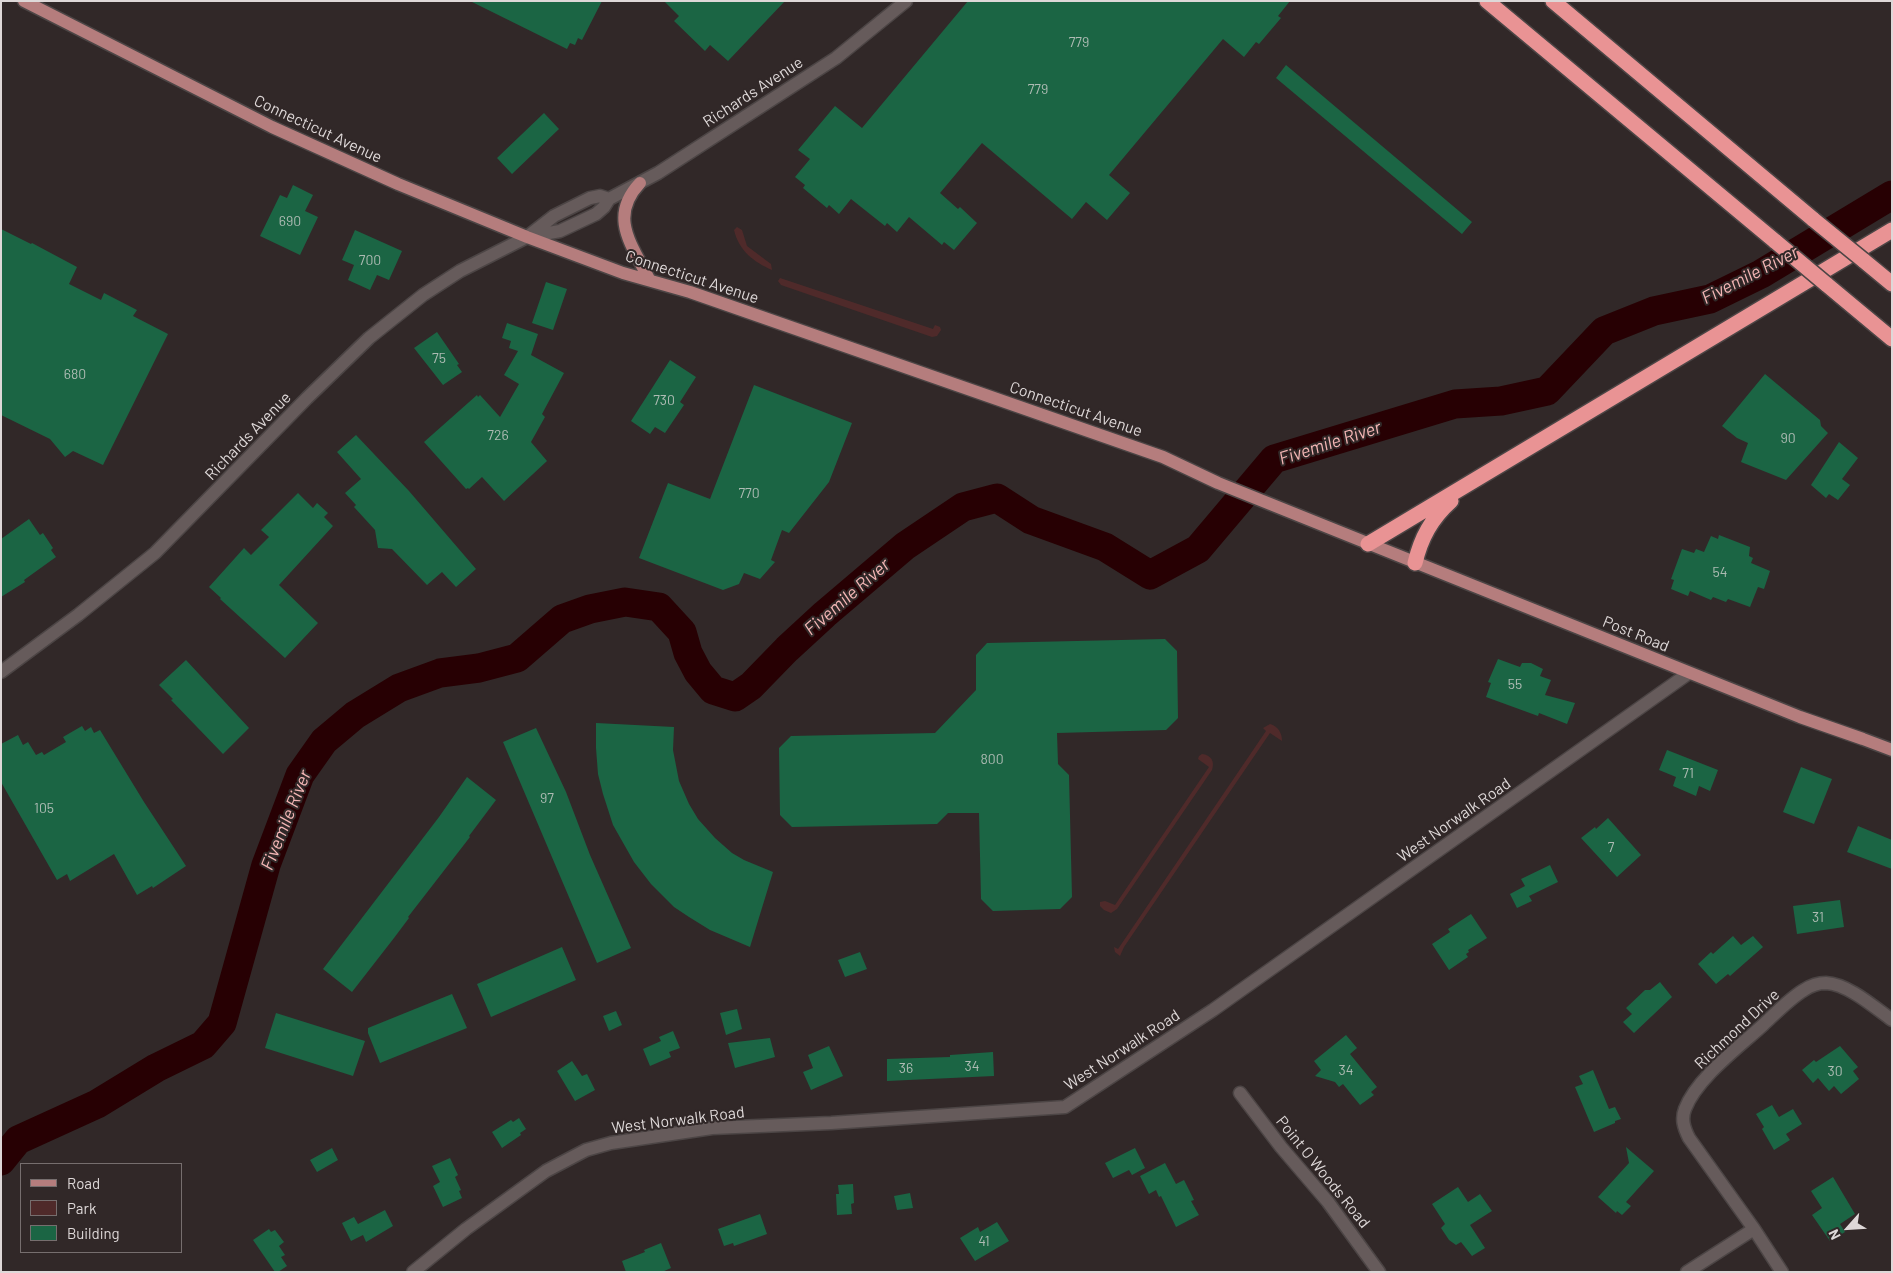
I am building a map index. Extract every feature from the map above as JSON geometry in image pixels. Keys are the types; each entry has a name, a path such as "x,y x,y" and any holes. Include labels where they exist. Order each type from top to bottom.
{"highway":[{"path":"1487,1 1892,339"},
{"path":"1553,1 1892,284"},
{"path":"1368,544 1892,230"},
{"path":"1415,563 1425,533 1438,513 1486,472"}],"main road":[{"name":"Connecticut Avenue","path":"24,1 295,138 398,184 527,237 623,273 690,292 1163,457 1218,483 1368,544"},
{"path":"640,183 627,200 624,224 629,240 649,279"},
{"name":"Post Road","path":"1368,544 1800,717 1892,750"}],"street":[{"name":"Richards Avenue","path":"1,672 78,615 155,553 307,398 369,338 430,290 460,271 527,237 560,231 596,214 604,207 609,198 640,183 836,58 906,1"},
{"name":"West Norwalk Road","path":"414,1272 466,1229 546,1171 586,1150 611,1143 712,1128 832,1124 1065,1107 1221,1005 1689,673"},
{"name":"Richmond Drive","path":"1782,1272 1754,1229 1689,1138 1684,1128 1683,1118 1685,1109 1710,1073 1790,1001 1808,988 1824,983 1844,987 1892,1020"},
{"name":"Point O Woods Road","path":"1240,1093 1280,1147 1328,1202 1379,1272"},
{"path":"1687,1272 1754,1229"}],"green space":[{"path":"737,227 742,230 747,246 771,264 772,270 753,259 743,250 734,230"},
{"path":"780,278 933,329 935,325 940,327 941,330 937,336 932,337 781,285 778,281"},
{"path":"1270,724 1279,730 1282,741 1270,733 1124,947 1120,956 1115,952 1114,947 1118,949 1266,731 1263,728"},
{"path":"1202,754 1212,759 1212,770 1117,909 1111,913 1104,910 1100,906 1100,902 1105,901 1115,905 1209,767 1198,759"}],"building":[{"path":"470,1 602,1 582,40 578,38 575,45 570,43 567,49"},
{"path":"664,1 785,1 728,61 710,45 705,51 674,21 679,16"},
{"path":"968,1 1290,1 1278,16 1281,18 1259,44 1256,42 1244,57 1223,39 1109,175 1130,193 1107,220 1086,202 1072,219 982,143 940,193 958,209 960,207 977,223 954,250 944,242 942,245 909,217 897,232 887,223 885,226 851,199 839,214 829,205 827,208 803,188 805,185 795,177 810,159 798,150 835,106 862,128"},
{"path":"1286,65 1472,222 1462,234 1276,78"},
{"path":"544,113 559,129 512,174 497,158"},
{"path":"293,185 313,195 305,211 318,217 300,255 260,236 280,195 287,198"},
{"path":"1,229 77,267 69,284 101,300 104,293 137,310 133,316 168,334 103,465 73,451 65,457 50,439 1,415"},
{"path":"355,230 402,251 389,280 377,275 370,290 348,280 354,265 342,260"},
{"path":"546,282 567,289 553,330 532,323"},
{"path":"507,323 538,334 531,355 564,373 542,414 545,417 531,442 547,461 504,501 482,477 469,489 466,489 424,442 477,395 478,397 480,395 500,417 519,384 504,375 518,351 509,348 511,341 502,338"},
{"path":"437,332 459,364 457,365 462,372 443,385 414,348"},
{"path":"670,360 696,377 680,402 684,405 665,433 655,427 650,434 631,421"},
{"path":"1765,374 1820,420 1821,426 1828,433 1786,480 1741,462 1748,443 1737,438 1722,426"},
{"path":"754,385 852,423 829,482 789,533 782,530 771,560 775,562 760,579 744,573 739,584 723,590 639,558 668,483 710,499"},
{"path":"356,435 409,491 476,569 456,587 442,572 427,585 392,549 378,548 375,530 354,507 356,505 345,493 361,479 337,452"},
{"path":"1839,442 1858,458 1842,479 1850,485 1838,500 1829,494 1826,498 1811,485"},
{"path":"298,493 313,508 317,503 328,513 324,517 333,526 279,585 318,623 285,658 209,587 244,548 251,555 269,537 261,530"},
{"path":"29,519 40,535 43,533 53,548 51,550 56,557 24,580 25,582 1,597 1,539"},
{"path":"1719,535 1750,547 1749,556 1753,558 1751,563 1770,571 1764,589 1758,587 1750,607 1728,599 1726,602 1713,597 1711,600 1690,591 1688,596 1671,589 1674,580 1671,579 1682,549 1694,553 1696,549 1704,552 1711,536 1718,539"},
{"path":"1165,639 1177,651 1178,718 1166,730 1057,733 1058,764 1069,775 1072,897 1060,909 993,911 981,899 979,813 948,813 937,824 792,827 780,815 779,748 791,736 935,733 976,690 976,655 987,643"},
{"path":"1498,659 1520,667 1522,663 1531,663 1543,669 1540,676 1551,680 1545,695 1575,703 1567,724 1539,713 1538,716 1486,697 1491,683 1488,682"},
{"path":"186,660 249,728 223,754 159,685"},
{"path":"596,723 674,727 673,750 679,781 698,819 732,853 773,872 750,947 710,930 674,907 651,884 634,862 613,825 603,794 598,774"},
{"path":"82,726 85,731 91,727 94,733 100,730 186,866 153,888 152,886 137,895 114,854 70,881 67,874 57,880 1,782 1,744 18,735 23,745 28,742 36,755 42,752 44,755 66,742 63,737"},
{"path":"536,728 566,792 590,855 631,948 597,963 503,742"},
{"path":"1667,750 1718,770 1710,791 1699,786 1696,796 1673,786 1676,777 1659,770"},
{"path":"1801,767 1832,779 1814,824 1783,812"},
{"path":"467,777 496,800 352,992 323,969 439,817"},
{"path":"1608,818 1641,855 1617,877 1581,838 1595,827 1596,829"},
{"path":"1858,826 1892,840 1892,869 1847,852"},
{"path":"1550,865 1558,882 1529,896 1532,901 1517,908 1510,894 1525,886 1521,879"},
{"path":"1840,900 1844,927 1797,934 1793,906"},
{"path":"1471,914 1487,938 1468,950 1469,952 1466,954 1468,957 1449,970 1432,944 1450,932 1448,929"},
{"path":"1733,936 1741,945 1753,936 1763,947 1730,976 1728,974 1716,984 1698,964 1711,952 1713,954"},
{"path":"562,947 576,980 491,1017 477,984"},
{"path":"860,952 867,969 845,977 838,960"},
{"path":"1660,982 1672,997 1634,1033 1623,1022 1632,1014 1626,1008 1645,990 1650,990"},
{"path":"452,994 467,1028 380,1063 368,1033 368,1028"},
{"path":"737,1009 742,1029 726,1035 720,1013"},
{"path":"616,1011 622,1025 609,1031 603,1016"},
{"path":"276,1013 365,1041 353,1076 265,1048"},
{"path":"673,1031 680,1048 669,1052 671,1057 650,1066 643,1049 661,1041 659,1037"},
{"path":"1346,1035 1357,1048 1350,1054 1377,1087 1371,1092 1374,1095 1360,1105 1343,1084 1339,1087 1335,1082 1315,1076 1321,1070 1314,1061"},
{"path":"770,1038 775,1057 735,1068 728,1043"},
{"path":"829,1046 843,1076 811,1090 803,1072 813,1068 808,1055"},
{"path":"1840,1046 1858,1067 1853,1071 1859,1079 1841,1094 1834,1086 1829,1091 1818,1078 1813,1083 1802,1070 1814,1060 1816,1062"},
{"path":"993,1052 994,1076 887,1081 887,1059 950,1057 950,1055"},
{"path":"572,1061 582,1076 587,1074 595,1090 575,1101 557,1071"},
{"path":"1593,1070 1609,1109 1615,1107 1621,1119 1594,1132 1575,1087 1583,1084 1579,1076"},
{"path":"1772,1105 1779,1117 1793,1109 1802,1124 1786,1134 1790,1140 1774,1150 1756,1114"},
{"path":"519,1118 526,1129 520,1133 521,1135 502,1148 492,1132 511,1120 513,1122"},
{"path":"1626,1147 1654,1171 1626,1202 1631,1206 1622,1215 1617,1211 1616,1213 1598,1197 1629,1163"},
{"path":"332,1148 338,1160 317,1172 310,1160"},
{"path":"1135,1148 1145,1168 1132,1175 1129,1170 1113,1178 1105,1163"},
{"path":"450,1158 458,1175 455,1177 461,1190 459,1191 462,1198 443,1207 433,1186 440,1182 432,1166"},
{"path":"1165,1163 1176,1184 1184,1180 1194,1200 1191,1201 1199,1215 1176,1227 1161,1196 1159,1197 1156,1190 1149,1194 1140,1176"},
{"path":"1833,1177 1855,1214 1840,1224 1845,1232 1830,1241 1812,1215 1822,1208 1811,1191"},
{"path":"853,1184 854,1203 851,1204 852,1214 837,1215 836,1194 839,1194 838,1185"},
{"path":"1458,1187 1468,1202 1480,1194 1492,1211 1470,1225 1485,1248 1472,1256 1461,1242 1456,1245 1449,1240 1441,1228 1445,1224 1432,1204"},
{"path":"910,1193 913,1208 897,1210 894,1196"},
{"path":"385,1210 393,1226 366,1242 363,1235 351,1241 342,1223 354,1217 358,1224"},
{"path":"760,1214 767,1234 734,1246 733,1243 724,1246 718,1229"},
{"path":"997,1222 1009,1241 975,1261 960,1238 978,1227 980,1232"},
{"path":"269,1229 271,1232 275,1230 284,1242 279,1246 285,1255 281,1257 287,1266 278,1272 275,1272 253,1240"},
{"path":"661,1243 671,1268 662,1272 626,1272 622,1261"}],"waterway":[{"name":"Fivemile River","path":"1,1161 18,1140 97,1104 156,1068 203,1045 222,1023 266,865 300,775 324,741 355,715 399,688 440,673 479,668 517,658 562,619 590,609 625,602 659,607 682,632 688,653 698,672 713,690 735,697 751,686 825,614 905,546 963,507 997,498 1031,520 1105,547 1150,575 1198,549 1274,459 1455,404 1501,401 1547,391 1604,331 1654,311 1710,299 1761,274 1892,195"}]}
